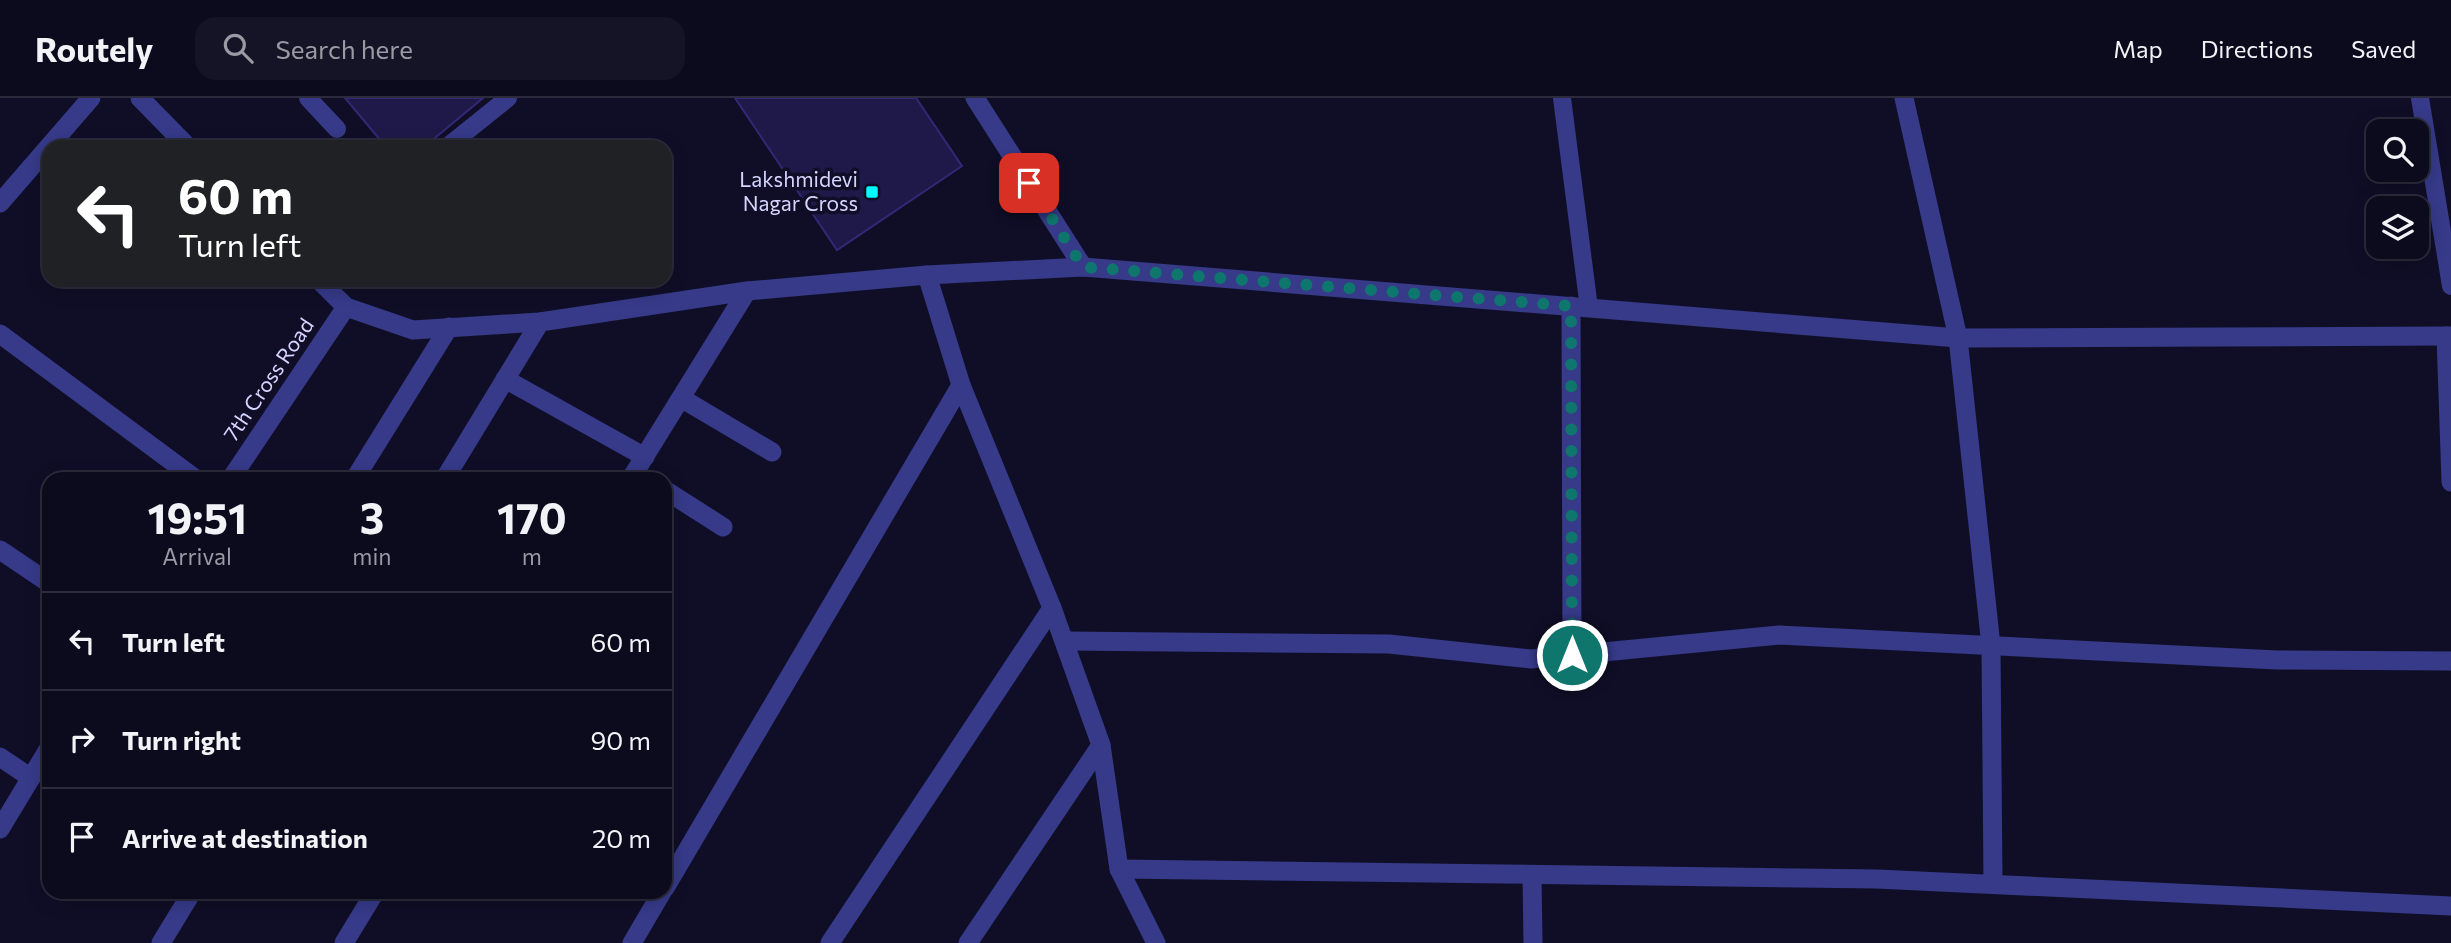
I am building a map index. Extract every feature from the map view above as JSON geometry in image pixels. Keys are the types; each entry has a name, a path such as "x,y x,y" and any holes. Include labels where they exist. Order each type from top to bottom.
{"street":[{"path":"55,140 91,98"},
{"path":"140,98 181,140"},
{"path":"975,98 1083,267"},
{"path":"1904,98 1958,338 1991,646 1993,884"},
{"path":"0,203 42,155"},
{"path":"326,287 346,307 413,330 540,322 747,291 927,275 1083,267 1958,338 2449,336 2451,482"},
{"path":"927,275 961,385 1052,607 1101,745 1119,869 1154,942"},
{"path":"505,379 640,472 681,398 747,291"},
{"name":"7th Cross Road","path":"235,472 346,307"},
{"path":"1572,655 1580,307"},
{"path":"449,472 540,322"},
{"path":"359,472 449,327"},
{"path":"0,334 186,472"},
{"path":"672,875 961,385"},
{"path":"681,398 772,452"},
{"path":"672,495 723,527"},
{"path":"0,550 42,578"},
{"path":"830,943 1052,607"},
{"path":"1065,641 1389,644 1531,659 1779,635 2277,660 2451,661"},
{"path":"968,943 1101,745"},
{"path":"0,757 31,778"},
{"path":"0,829 42,760"},
{"path":"1119,869 1877,879 2451,906"},
{"path":"1532,875 1533,943"},
{"path":"161,943 188,899"},
{"path":"344,943 371,899"},
{"path":"632,943 658,899"}],"lane":[{"path":"308,98 337,129"},
{"path":"456,140 508,98"},
{"path":"1562,98 1580,307"},
{"path":"2420,98 2451,286"}],"building":[{"path":"345,98 483,98 432,140 380,140"},
{"path":"735,98 916,98 962,166 837,250"}],"place":[{"name":"Lakshmidevi Nagar Cross","path":"872,192"}],"route":[{"path":"1029,183 1083,267 1571,306 1572,655"}]}
